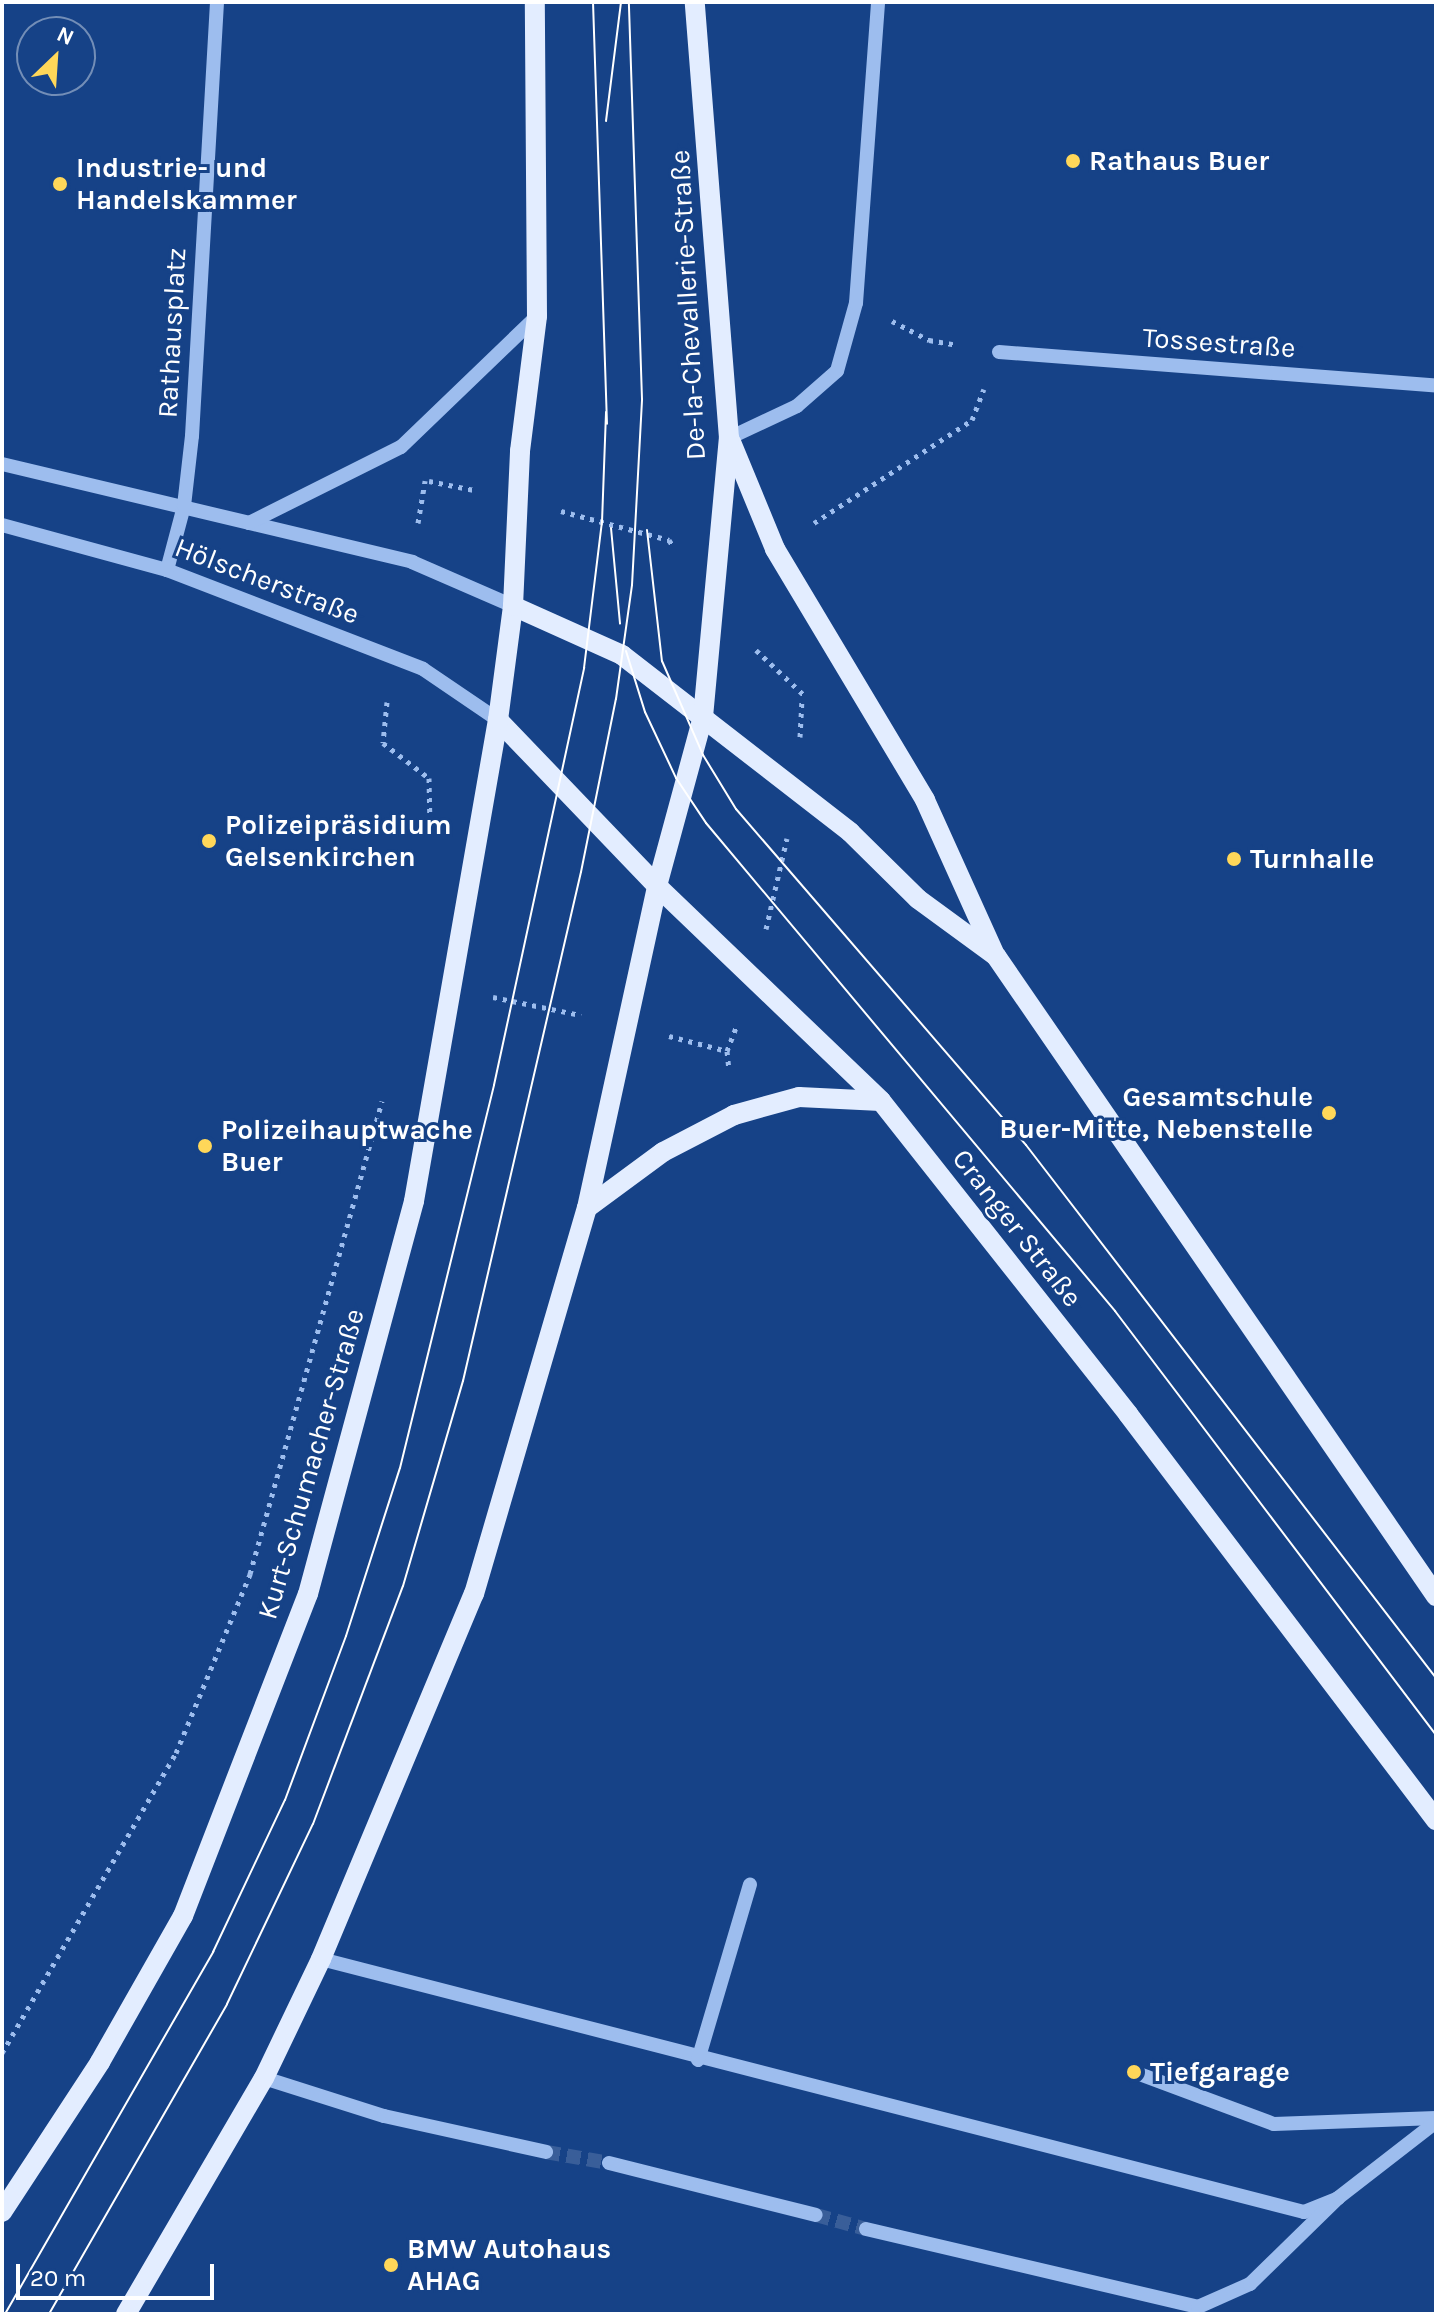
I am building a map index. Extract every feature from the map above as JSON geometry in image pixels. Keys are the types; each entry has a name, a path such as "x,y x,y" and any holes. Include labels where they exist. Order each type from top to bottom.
{"main road":[{"path":"498,720 513,606 518,500 537,316 535,2"},
{"name":"De-la-Chevallerie-Straße","path":"657,886 703,717 729,438 695,2"},
{"path":"729,438 775,549 925,800 996,956 1436,1596"},
{"path":"513,606 622,655 850,832 918,899 996,956"},
{"name":"Cranger Straße","path":"498,720 657,886 881,1101 1128,1414 1436,1820"},
{"name":"Kurt-Schumacher-Straße","path":"2,2212 100,2062 183,1916 308,1594 414,1201 498,720"},
{"path":"126,2314 264,2078 321,1959 474,1594 587,1208 657,886"},
{"path":"587,1208 663,1152 734,1115 799,1097 881,1101"}],"street":[{"name":"Rathausplatz","path":"167,570 184,506 217,2"},
{"path":"729,438 797,406 837,371 856,303 878,2"},
{"path":"249,523 401,447 537,316"},
{"name":"Tossestraße","path":"999,352 1436,386"},
{"name":"Hölscherstraße","path":"2,464 412,562 513,606"},
{"name":"Hölscherstraße","path":"2,525 167,570 423,669 498,720"},
{"path":"698,2060 750,1885"},
{"path":"321,1959 698,2060 1304,2212 1338,2198"},
{"path":"1134,2072 1274,2124 1436,2120"},
{"path":"264,2078 384,2116 546,2152"},
{"path":"866,2229 1198,2307 1250,2284 1338,2198 1436,2120"},
{"path":"609,2163 816,2215"}],"path":[{"path":"775,549 972,420 999,352 929,340 856,303"},
{"path":"401,447 425,480 518,500 669,540 713,606 802,698 845,666"},
{"path":"391,657 383,743 429,778 428,839"},
{"path":"2,2053 176,1753 250,1574 387,1084"}],"tunnel":[{"path":"546,2152 609,2163"},
{"path":"816,2215 866,2229"}],"tram line":[{"path":"593,2 607,424"},
{"path":"606,121 621,2"},
{"path":"49,2314 227,2004 313,1824 403,1586 463,1381 581,872 616,699 632,585 642,399 629,2"},
{"path":"5,2314 213,1952 285,1800 346,1636 400,1468 494,1085 584,668 602,522 606,412"},
{"path":"611,528 620,624"},
{"path":"647,530 662,661 703,755 736,809 1026,1145 1436,1678"},
{"path":"626,651 645,712 676,778 706,823 1115,1311 1436,1735"}],"place":[{"name":"Rathaus Buer","path":"1073,161"},
{"name":"Industrie- und Handelskammer","path":"60,184"},
{"name":"Polizeipräsidium Gelsenkirchen","path":"209,841"},
{"name":"Turnhalle","path":"1234,859"},
{"name":"Gesamtschule Buer-Mitte, Nebenstelle","path":"1329,1113"},
{"name":"Polizeihauptwache Buer","path":"205,1146"},
{"name":"Tiefgarage","path":"1134,2072"},
{"name":"BMW Autohaus AHAG","path":"391,2265"}]}
